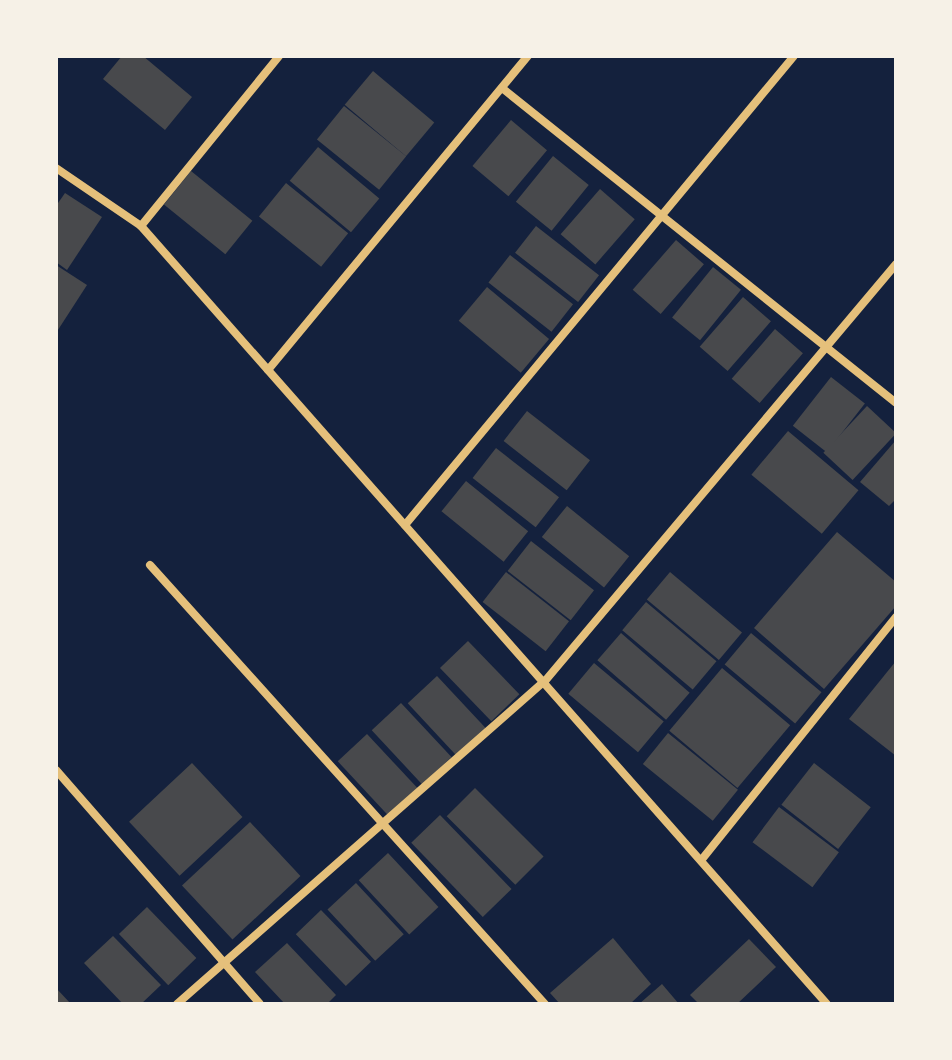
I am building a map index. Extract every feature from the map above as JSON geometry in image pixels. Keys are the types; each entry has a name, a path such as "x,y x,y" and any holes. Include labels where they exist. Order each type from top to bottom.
{"street":[{"path":"141,226 279,56"},
{"path":"268,370 528,56"},
{"path":"405,525 667,215 794,56"},
{"path":"502,88 667,215 896,403"},
{"path":"56,168 141,226 703,858 827,1004"},
{"path":"177,1004 385,827 545,681 831,349 896,264"},
{"path":"150,565 545,1004"},
{"path":"703,858 896,617"},
{"path":"56,770 260,1004"}],"building":[{"path":"122,56 143,56 192,97 165,130 103,79"},
{"path":"373,71 434,122 406,156 345,105"},
{"path":"344,106 406,156 379,190 317,139"},
{"path":"511,120 547,150 508,196 472,166"},
{"path":"318,147 379,198 351,232 290,181"},
{"path":"553,156 589,185 552,231 516,202"},
{"path":"191,171 252,221 225,254 164,204"},
{"path":"286,183 348,233 321,267 259,216"},
{"path":"600,189 635,219 595,264 561,234"},
{"path":"65,193 102,217 67,270 56,262 56,206"},
{"path":"536,226 599,275 578,302 515,253"},
{"path":"676,240 704,264 661,314 633,290"},
{"path":"510,255 573,304 551,332 488,283"},
{"path":"56,265 87,285 56,333"},
{"path":"713,267 741,290 700,340 672,318"},
{"path":"487,287 549,339 521,373 459,321"},
{"path":"743,297 771,321 728,371 700,347"},
{"path":"775,329 803,353 760,403 732,379"},
{"path":"831,377 865,403 827,452 793,426"},
{"path":"867,406 896,434 853,480 823,453"},
{"path":"527,411 590,460 567,490 504,441"},
{"path":"788,431 858,490 822,534 751,475"},
{"path":"896,440 896,499 889,506 860,482"},
{"path":"496,448 559,497 536,527 473,478"},
{"path":"466,481 528,531 504,562 441,511"},
{"path":"567,506 629,556 604,587 542,537"},
{"path":"837,532 896,582 896,606 824,689 754,628"},
{"path":"531,541 594,590 571,620 508,571"},
{"path":"506,572 569,621 546,651 483,602"},
{"path":"670,572 742,632 719,660 647,600"},
{"path":"646,602 716,661 693,689 622,630"},
{"path":"621,633 690,693 666,720 597,660"},
{"path":"751,633 821,692 795,724 725,664"},
{"path":"468,641 519,694 491,721 440,668"},
{"path":"896,661 896,756 849,719"},
{"path":"594,663 664,721 638,752 568,694"},
{"path":"722,668 790,725 737,788 669,731"},
{"path":"437,676 487,730 458,757 408,703"},
{"path":"401,703 451,757 422,784 372,730"},
{"path":"668,733 738,790 713,821 643,764"},
{"path":"367,734 417,788 388,815 338,761"},
{"path":"192,763 242,817 180,876 129,822"},
{"path":"814,763 871,807 838,849 781,805"},
{"path":"475,788 544,857 515,885 447,816"},
{"path":"779,807 839,852 812,887 753,842"},
{"path":"440,815 512,889 483,917 411,843"},
{"path":"250,822 300,876 232,940 182,885"},
{"path":"388,853 438,907 409,934 359,880"},
{"path":"356,883 404,934 375,961 327,910"},
{"path":"147,907 196,958 168,985 119,934"},
{"path":"321,910 371,962 346,986 296,934"},
{"path":"113,936 161,985 141,1004 123,1004 84,963"},
{"path":"613,938 651,984 630,1004 560,1004 550,993"},
{"path":"749,939 776,967 737,1004 699,1004 690,995"},
{"path":"287,943 336,995 327,1004 285,1004 255,972"},
{"path":"662,984 679,1004 639,1004"},
{"path":"56,988 71,1004 56,1004"}]}
